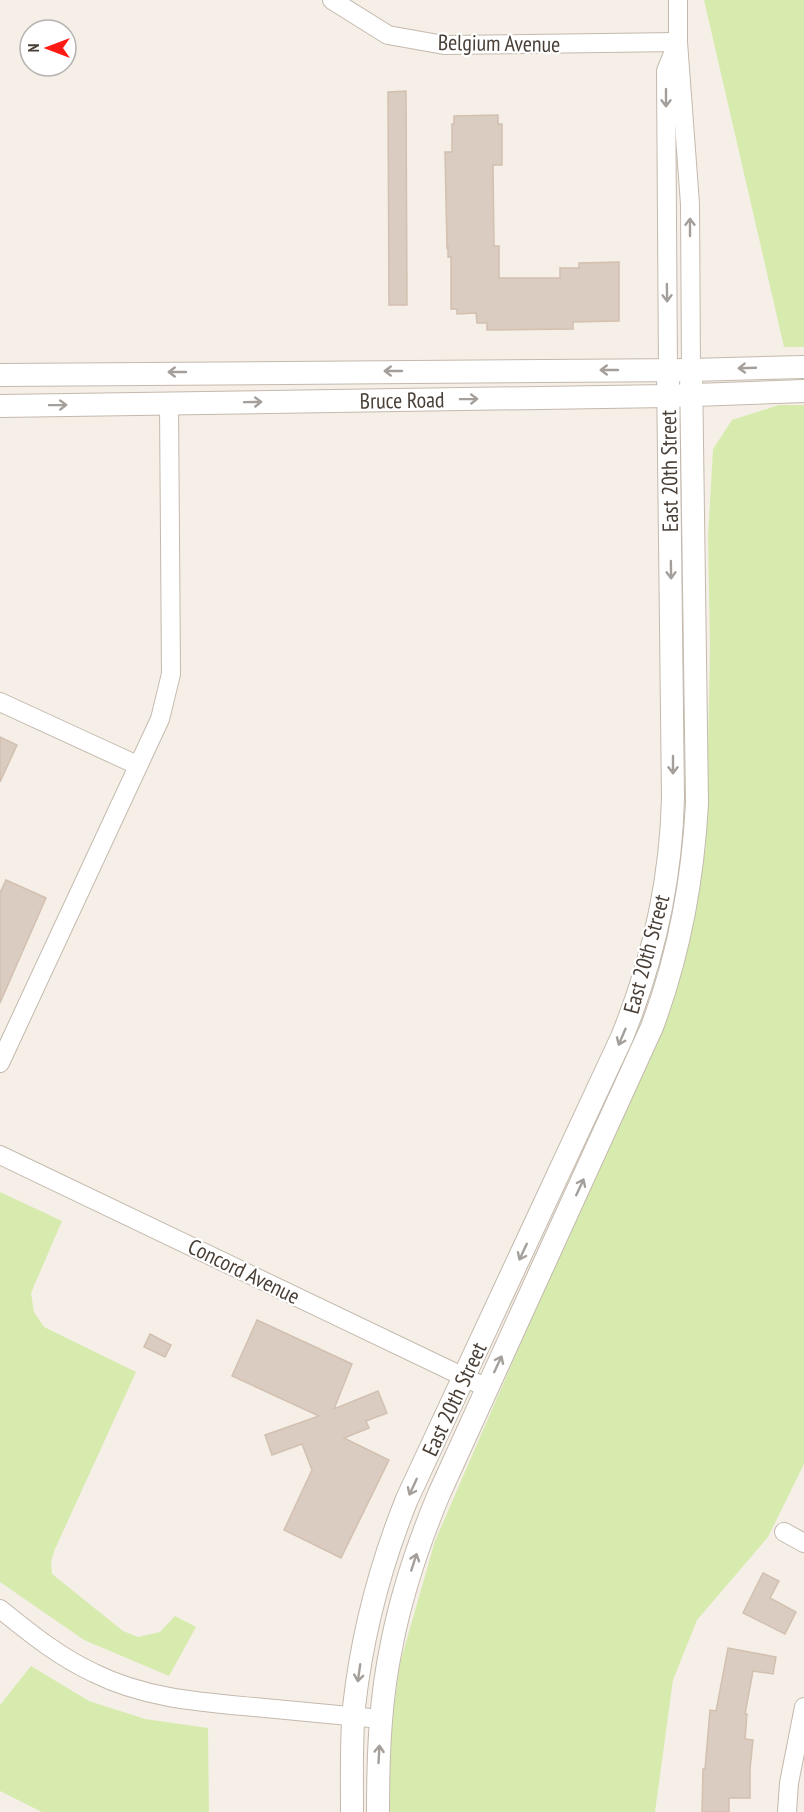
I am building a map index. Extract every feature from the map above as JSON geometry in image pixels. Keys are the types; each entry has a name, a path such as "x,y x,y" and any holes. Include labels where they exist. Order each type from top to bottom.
{"street":[{"name":"Belgium Avenue","path":"332,0 388,35 444,45 678,42"},
{"name":"East 20th Street","path":"378,1812 381,1719 392,1644 412,1567 439,1494 652,1027 681,933 694,855 697,803 690,204 678,42 678,0"},
{"name":"East 20th Street","path":"352,1812 353,1716 366,1628 388,1550 407,1499 622,1037 640,990 659,920 670,847 673,798 666,71 678,42"},
{"name":"Bruce Road","path":"0,375 691,370 804,367"},
{"name":"Bruce Road","path":"0,406 692,396 804,391"},
{"path":"0,1064 160,718 171,674 169,403"},
{"path":"0,702 137,765"},
{"name":"Concord Avenue","path":"0,1155 487,1388"},
{"path":"784,1532 804,1543"},
{"path":"0,1609 57,1653 116,1683 137,1690 195,1702 381,1719"},
{"path":"787,1812 789,1783 804,1707"}],"green space":[{"path":"704,0 804,0 804,347 784,347"},
{"path":"779,405 804,405 804,1464 768,1537 697,1620 673,1680 655,1812 390,1812 390,1738 400,1663 435,1541 682,971 706,845 710,649 708,537 713,449 732,420"},
{"path":"0,1192 62,1221 31,1293 34,1312 44,1327 136,1372 55,1549 51,1561 52,1574 123,1631 138,1637 160,1632 175,1616 196,1627 169,1676 84,1640 0,1582"},
{"path":"31,1666 89,1701 145,1719 208,1728 209,1812 42,1812 0,1791 0,1705"}],"building":[{"path":"406,91 407,305 389,305 388,92"},
{"path":"498,115 498,124 502,124 502,165 493,165 494,246 499,246 499,278 560,278 560,268 579,268 579,263 619,262 619,321 573,322 573,329 487,330 487,323 477,323 476,313 457,314 457,309 451,309 451,257 448,257 447,248 445,152 452,152 454,116"},
{"path":"0,737 17,745 0,782"},
{"path":"6,880 46,898 0,1003 0,893"},
{"path":"257,1320 352,1364 334,1409 378,1391 387,1413 366,1421 369,1428 344,1438 389,1460 341,1558 284,1530 312,1470 302,1444 272,1455 265,1435 319,1416 232,1376"},
{"path":"150,1334 171,1345 165,1357 144,1347"},
{"path":"763,1573 779,1581 770,1598 796,1612 785,1634 743,1613"},
{"path":"728,1648 776,1657 773,1674 753,1671 745,1714 747,1714 745,1739 753,1740 750,1798 729,1798 729,1812 702,1812 703,1769 705,1769 710,1710 716,1711"}]}
